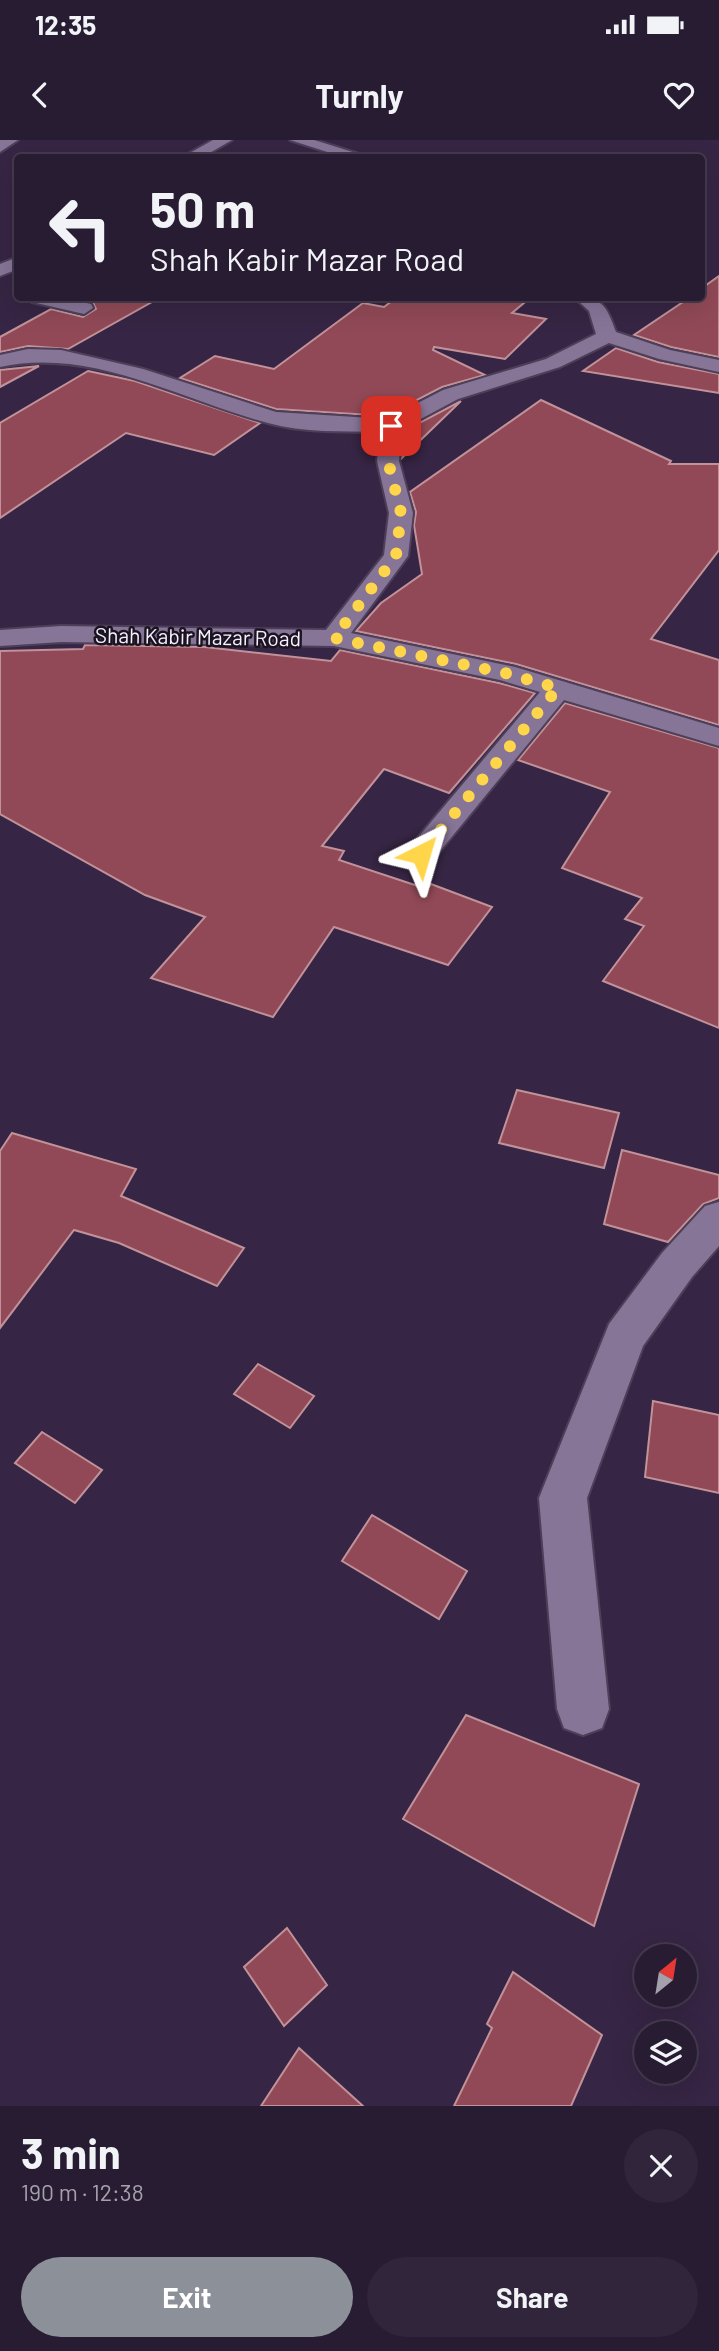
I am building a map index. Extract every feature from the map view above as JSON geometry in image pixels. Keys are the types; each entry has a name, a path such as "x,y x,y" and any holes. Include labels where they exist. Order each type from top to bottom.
{"street":[{"path":"0,146 11,140"},
{"path":"196,154 225,140"},
{"path":"297,140 350,154"},
{"path":"52,301 84,308"},
{"path":"588,301 598,308 607,336"},
{"path":"0,362 33,355 101,364 159,379 202,397 278,419 391,426 420,405 461,389 556,362 607,336 666,355 719,366"},
{"path":"334,638 396,556 401,513 388,461 391,426"},
{"name":"Shah Kabir Mazar Road","path":"0,638 61,634 334,638 505,673 719,737"},
{"path":"421,854 558,688"},
{"path":"583,1709 563,1498 624,1337 677,1265 719,1218"}],"building":[{"path":"719,276 719,357 671,347 634,335 685,301 705,301 705,286"},
{"path":"92,301 154,301 68,349 28,346 0,352 0,337 51,309 83,317 96,309"},
{"path":"392,301 526,301 512,313 546,319 505,359 434,347 433,350 485,375 442,387 386,416 276,409 180,378 215,356 274,369 363,303 384,307"},
{"path":"616,348 658,362 719,374 719,393 583,371"},
{"path":"39,366 0,387 0,370"},
{"path":"88,371 135,381 260,423 214,455 126,433 0,518 0,423"},
{"path":"541,400 671,461 669,464 719,464 719,550 651,639 719,660 719,725 516,664 356,631 381,603 422,574 414,525 416,512 410,492"},
{"path":"461,401 402,458 404,431"},
{"path":"85,645 205,647 331,661 340,650 535,693 449,793 384,769 322,846 344,851 339,860 427,889 431,884 492,907 448,965 334,927 273,1017 151,978 205,917 145,895 0,814 0,651 83,649"},
{"path":"565,703 719,748 719,1028 603,981 644,926 625,919 642,898 562,868 610,792 518,760"},
{"path":"517,1090 619,1113 604,1168 499,1143"},
{"path":"12,1133 136,1169 121,1196 244,1248 217,1286 119,1243 74,1230 0,1328 0,1151"},
{"path":"622,1150 719,1175 719,1198 703,1204 668,1242 604,1224"},
{"path":"258,1364 314,1396 290,1428 234,1394"},
{"path":"653,1401 719,1415 719,1493 645,1477"},
{"path":"42,1432 102,1470 75,1503 15,1463"},
{"path":"372,1515 467,1571 439,1619 342,1561"},
{"path":"466,1715 639,1784 594,1926 403,1819"},
{"path":"287,1928 327,1985 284,2026 244,1967"},
{"path":"513,1972 602,2035 571,2106 454,2106 492,2028 487,2024"},
{"path":"299,2048 363,2106 261,2106"}],"route":[{"path":"391,426 388,461 401,513 396,556 334,638 505,673 558,688 421,854"}]}
